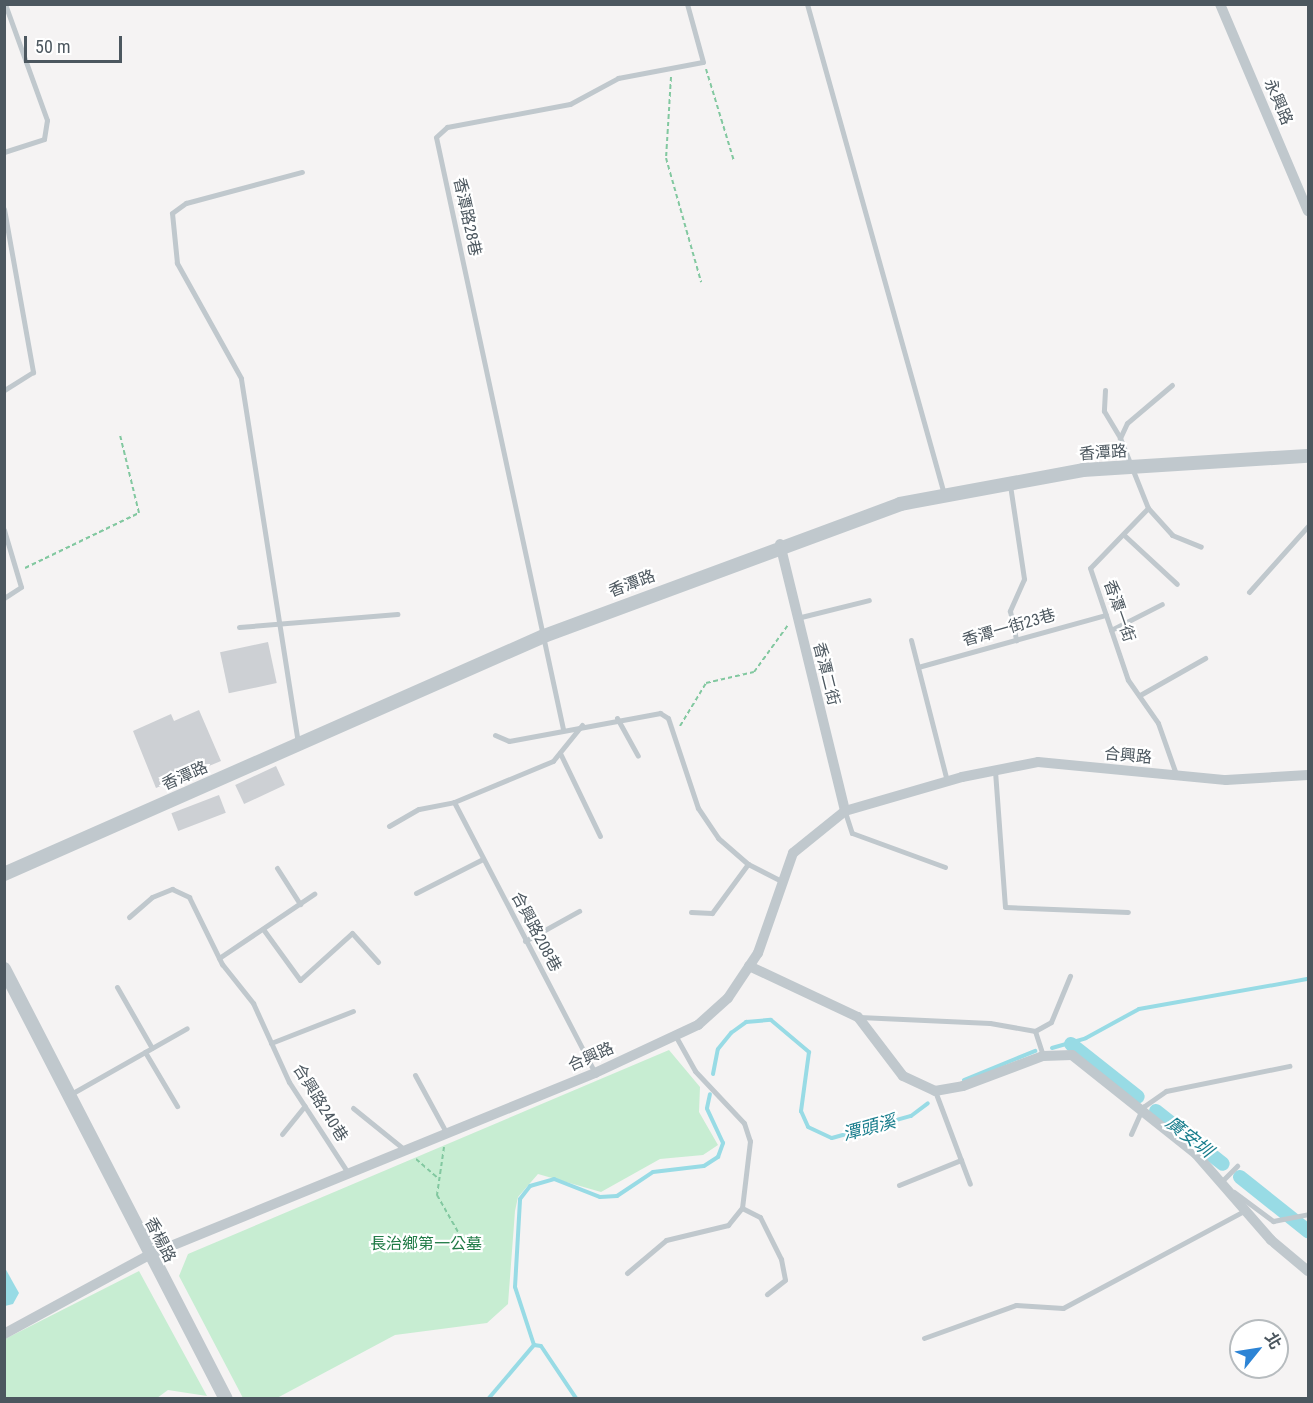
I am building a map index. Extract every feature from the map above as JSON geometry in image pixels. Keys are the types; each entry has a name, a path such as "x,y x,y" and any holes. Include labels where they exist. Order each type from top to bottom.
{"street":[{"name":"永興路","path":"1220,4 1308,211"},
{"name":"香潭路","path":"4,874 544,636 780,544 944,494 1009,480 1133,467 1308,456"},
{"name":"香潭二街","path":"780,544 845,812"},
{"name":"合興路","path":"4,1334 149,1255 350,1175 595,1073 698,1025 728,998 749,966 794,852 845,812 947,781 1038,762 1226,780 1308,775"},
{"path":"749,966 858,1017 903,1076 935,1091 963,1086 1043,1056 1072,1055 1143,1107 1220,1182 1244,1211 1308,1271"},
{"name":"香楊路","path":"4,969 149,1255 225,1398"}],"lane":[{"path":"4,152 44,139 47,120 5,4"},
{"path":"687,4 704,62"},
{"path":"807,4 944,494"},
{"name":"香潭路28巷","path":"544,636 436,137 447,127 570,104 618,78 671,65 704,62"},
{"path":"298,744 241,378 177,264 172,213 186,203 302,172"},
{"path":"4,209 33,372 4,390"},
{"path":"1120,438 1127,423 1173,385"},
{"path":"1105,390 1104,411 1120,438 1148,508 1172,535 1200,547"},
{"path":"1009,480 1023,579 1012,598 1016,640"},
{"name":"香潭一街","path":"1148,508 1090,568 1128,680 1158,723 1177,776"},
{"path":"1249,592 1308,526"},
{"path":"4,530 21,587 4,598"},
{"path":"1124,535 1177,584"},
{"path":"797,618 869,600"},
{"path":"1111,630 1162,604"},
{"path":"239,627 396,614"},
{"name":"香潭一街23巷","path":"918,667 1106,615"},
{"path":"544,636 563,729"},
{"path":"912,640 947,781"},
{"path":"1140,696 1205,658"},
{"path":"495,735 509,741 617,718 660,713 676,737 698,808 718,838 748,864 784,882"},
{"path":"617,718 638,756"},
{"path":"389,826 419,809 454,802 553,761 582,725"},
{"path":"560,753 600,836"},
{"path":"995,771 1005,907 1128,912"},
{"name":"合興路208巷","path":"454,802 595,1073"},
{"path":"845,812 852,833 945,867"},
{"path":"416,893 483,859"},
{"path":"691,912 712,913 748,864"},
{"path":"277,868 300,904"},
{"name":"合興路240巷","path":"129,917 152,897 182,890 219,958 253,1003 271,1043 305,1106 350,1175"},
{"path":"219,958 314,894"},
{"path":"525,941 579,912"},
{"path":"263,929 300,980 352,933 378,962"},
{"path":"858,1017 1035,1031 1051,1022 1059,992 1070,976"},
{"path":"117,987 152,1048"},
{"path":"271,1043 353,1011"},
{"path":"68,1095 187,1028"},
{"path":"1035,1031 1043,1056"},
{"path":"627,1273 666,1240 728,1225 742,1208 750,1141 744,1123 690,1065 675,1035"},
{"path":"145,1052 177,1106"},
{"path":"1131,1134 1143,1107 1166,1091 1289,1066"},
{"path":"415,1075 447,1134"},
{"path":"935,1091 970,1184"},
{"path":"282,1134 305,1106"},
{"path":"352,1108 407,1151"},
{"path":"899,1185 961,1160"},
{"path":"1237,1166 1220,1182 1273,1221 1308,1214"},
{"path":"742,1208 760,1217 781,1259 785,1280 767,1294"},
{"path":"924,1338 1016,1305 1063,1308 1244,1211"}],"path":[{"path":"704,62 734,162"},
{"path":"671,65 666,158 701,282"},
{"path":"17,572 139,513 120,435"},
{"path":"676,737 694,696 706,683 754,672 776,635 797,618"},
{"path":"447,1134 437,1195 462,1239"},
{"path":"407,1151 439,1179"}],"green space":[{"name":"長治鄉第一公墓","path":"669,1050 700,1087 699,1112 718,1145 703,1155 660,1159 601,1192 538,1174 518,1197 508,1304 487,1323 395,1335 277,1398 243,1398 179,1276 188,1254"},
{"path":"139,1271 207,1396 168,1390 157,1398 5,1398 5,1339"}],"water":[{"path":"5,1268 19,1293 13,1304 5,1306"}],"building":[{"path":"268,642 277,683 229,693 220,652"},
{"path":"199,710 221,761 156,788 133,731 171,714 174,721"},
{"path":"276,766 285,785 244,804 235,785"},
{"path":"219,795 226,813 178,831 171,813"}],"waterway":[{"name":"潭頭溪","path":"1052,1048 1086,1038 1139,1009 1308,979"},
{"name":"潭頭溪","path":"713,1074 718,1049 731,1033 746,1022 771,1020 809,1052 801,1111 808,1127 832,1138 911,1116 928,1103"},
{"name":"廣安圳","path":"1071,1044 1138,1097"},
{"name":"潭頭溪","path":"964,1080 1035,1051"},
{"path":"489,1398 534,1345 515,1287 520,1199 530,1186 554,1179 600,1197 617,1196 653,1172 704,1166 718,1157 723,1143 707,1108 710,1094"},
{"name":"廣安圳","path":"1156,1111 1223,1164"},
{"name":"廣安圳","path":"1240,1177 1308,1231"},
{"path":"534,1345 541,1346 576,1398"}]}
